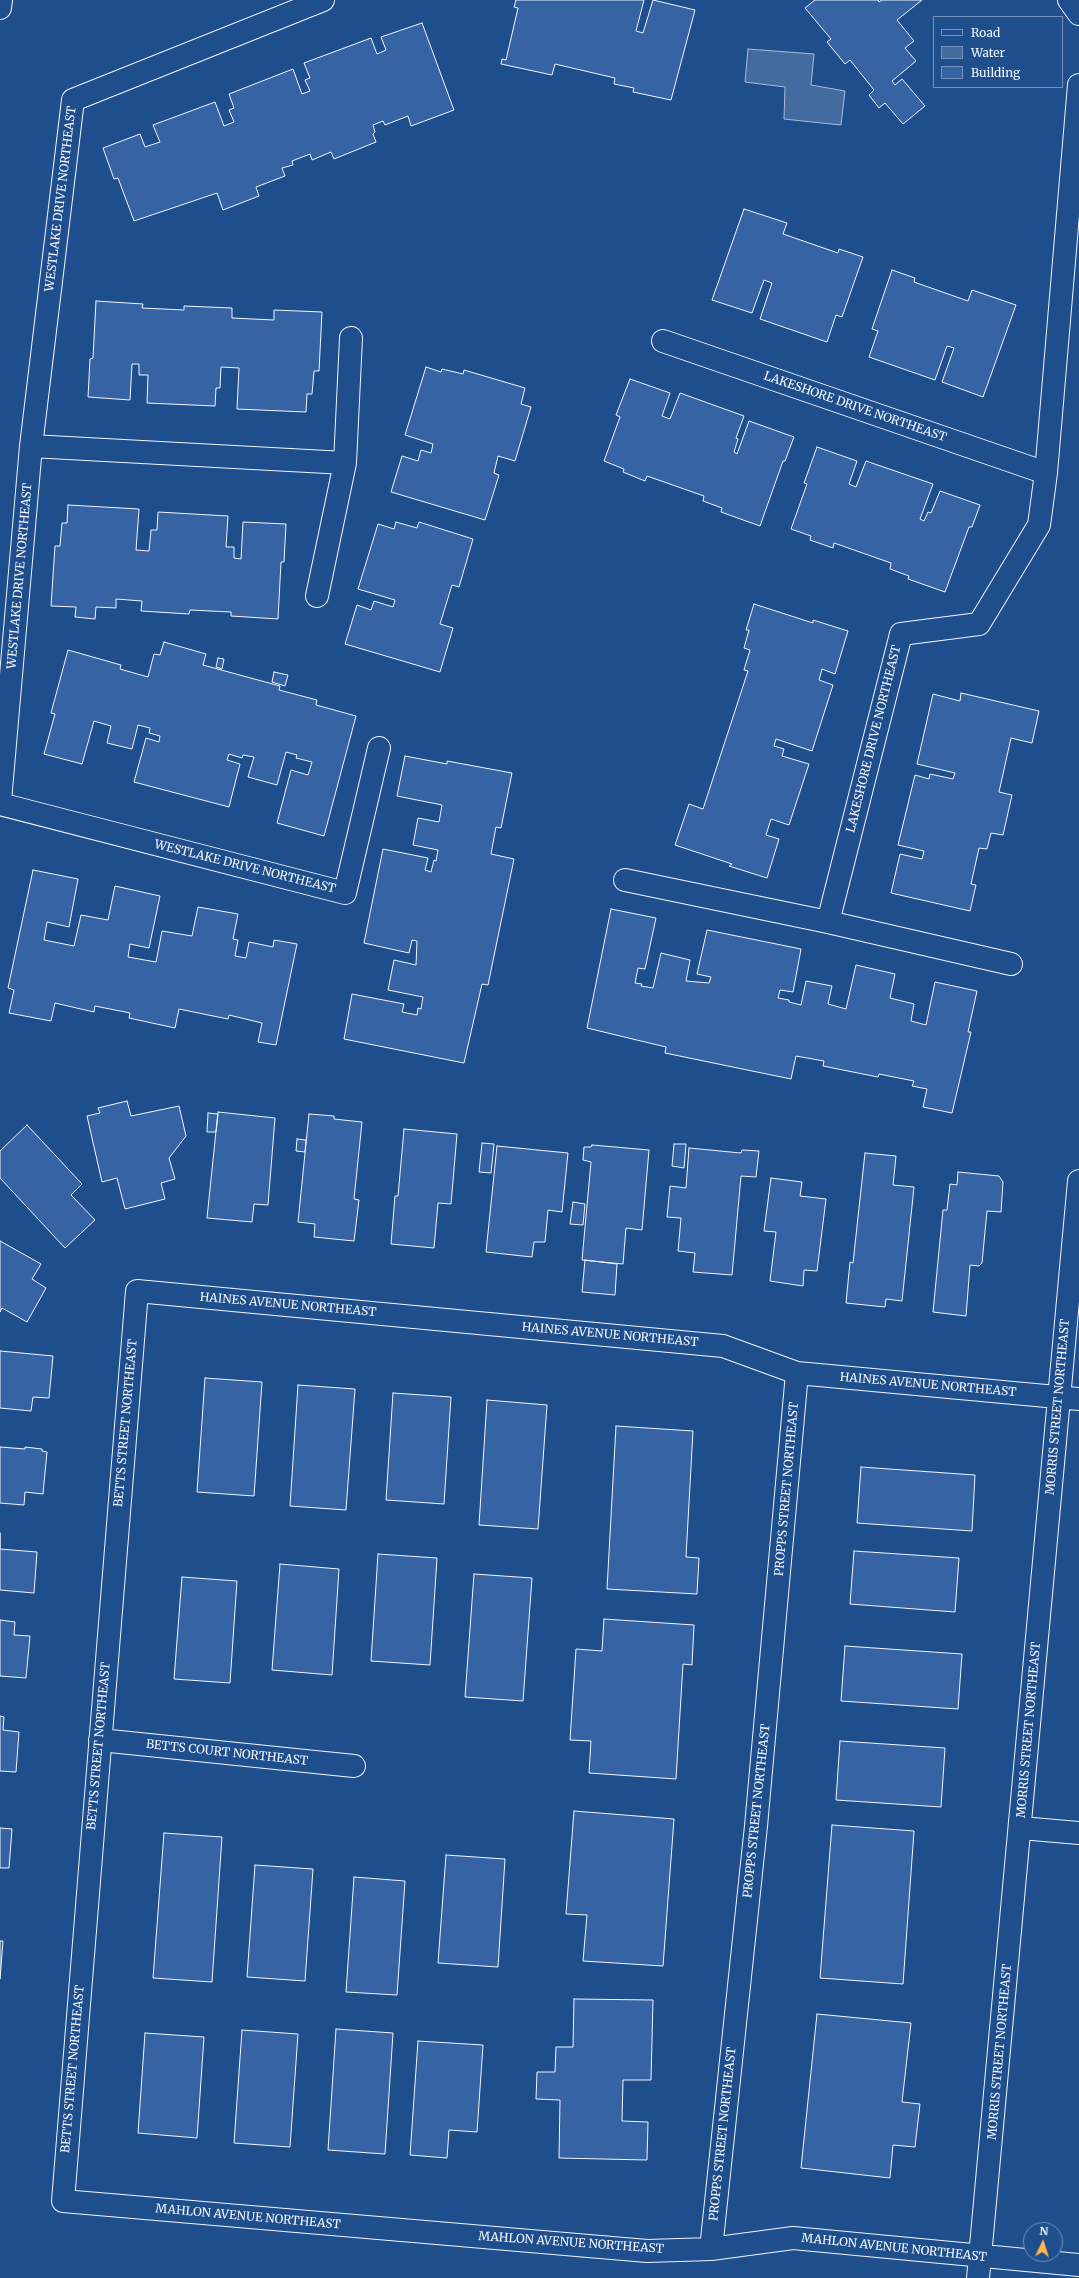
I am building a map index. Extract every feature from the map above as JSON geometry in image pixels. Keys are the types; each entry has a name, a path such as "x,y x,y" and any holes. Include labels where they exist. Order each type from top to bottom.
{"street":[{"path":"0,8 1,0"},
{"path":"1069,0 1079,14"},
{"name":"WESTLAKE DRIVE NORTHEAST","path":"0,801 32,446 73,100 314,2"},
{"name":"LAKESHORE DRIVE NORTHEAST","path":"828,922 901,634 979,624 1039,524 1046,473 1079,85"},
{"path":"318,596 345,463 351,338"},
{"name":"LAKESHORE DRIVE NORTHEAST","path":"664,341 1046,473"},
{"path":"32,446 345,463"},
{"name":"WESTLAKE DRIVE NORTHEAST","path":"0,804 345,893 379,748"},
{"path":"625,880 828,922 1011,964"},
{"name":"MORRIS STREET NORTHEAST","path":"979,2268 1021,1828 1069,1398 1079,1181"},
{"name":"HAINES AVENUE NORTHEAST","path":"137,1291 723,1346 797,1374 1069,1398"},
{"name":"BETTS STREET NORTHEAST","path":"63,2201 137,1291"},
{"name":"PROPPS STREET NORTHEAST","path":"712,2249 756,1818 797,1374"},
{"name":"BETTS COURT NORTHEAST","path":"100,1740 354,1766"},
{"path":"1021,1828 1079,1833"},
{"name":"MAHLON AVENUE NORTHEAST","path":"63,2201 647,2251 712,2249 792,2238 979,2268 1079,2265"}],"water":[{"path":"748,49 814,54 811,85 845,91 841,125 784,119 785,87 745,82"}],"building":[{"path":"516,0 644,0 636,31 643,33 653,0 695,10 671,100 633,92 634,88 614,84 615,78 555,64 552,75 501,64 502,59 506,60 518,8 514,7"},
{"path":"815,0 878,0 879,2 882,0 922,0 897,20 914,41 905,48 916,61 892,81 895,85 902,79 925,106 903,124 885,103 879,108 869,95 874,90 850,60 845,64 827,42 831,39 805,8"},
{"path":"422,23 454,110 411,126 408,116 385,125 383,121 373,125 375,132 373,134 376,142 334,159 331,152 312,160 310,154 292,161 293,165 282,168 285,176 256,187 259,196 223,210 217,193 134,221 118,178 114,179 103,148 140,134 145,147 160,142 153,125 215,102 224,126 234,122 229,110 234,108 229,94 293,69 302,94 310,91 305,80 310,78 304,63 371,38 377,54 386,50 381,37"},
{"path":"744,209 787,223 783,234 838,253 839,249 863,257 842,317 836,315 827,342 760,319 772,283 764,280 752,313 712,300"},
{"path":"892,270 915,278 914,282 968,301 972,290 1016,305 983,397 942,382 954,348 947,346 935,380 869,357 878,331 872,329"},
{"path":"96,301 143,304 142,308 184,310 184,306 232,308 232,318 274,320 274,310 322,312 319,371 314,371 312,394 307,394 306,412 237,409 239,368 221,367 220,388 216,388 215,406 147,403 148,375 139,375 139,364 132,364 130,400 88,397 90,359 93,358"},
{"path":"426,367 441,372 442,369 463,374 464,370 525,388 521,404 531,407 515,461 498,456 494,473 499,475 485,520 391,492 402,456 418,461 421,450 431,453 433,444 405,435"},
{"path":"630,379 670,393 662,416 670,419 680,393 744,416 736,438 738,439 734,452 737,454 749,421 794,437 785,461 783,461 760,526 721,512 722,508 703,501 704,496 647,476 645,481 623,472 624,469 604,461 620,417 616,415"},
{"path":"817,447 857,461 849,484 856,487 866,461 933,484 920,519 924,521 928,512 931,513 940,491 980,505 972,527 969,527 945,592 908,579 909,576 890,569 891,563 834,543 833,548 810,540 811,536 791,529 807,484 804,483"},
{"path":"68,505 139,509 136,550 149,551 151,530 157,530 158,512 228,516 226,547 234,547 234,558 241,559 243,522 286,524 284,562 281,562 278,619 231,616 231,612 190,610 189,614 141,611 142,601 116,599 116,608 96,607 95,619 75,617 76,607 51,606 55,546 60,546 62,523 67,523"},
{"path":"396,522 417,528 419,522 473,539 459,587 452,585 440,624 453,628 440,672 345,644 357,605 371,610 374,601 393,607 395,600 358,589 378,524 394,529"},
{"path":"754,604 813,623 813,620 848,631 835,674 822,669 819,680 833,685 812,751 776,739 774,746 784,749 782,756 809,764 789,825 771,819 766,835 779,839 767,878 729,866 732,864 675,845 689,804 703,809 748,671 744,670 750,650 744,648 749,630 746,630"},
{"path":"164,642 206,654 203,665 280,686 279,690 317,700 316,705 356,716 324,836 277,823 291,770 308,775 312,762 296,758 297,755 286,752 277,785 248,777 254,757 243,755 242,758 229,754 227,760 240,764 229,807 134,782 146,738 159,742 160,736 149,733 150,728 138,725 132,749 107,743 111,726 94,721 82,764 44,754 55,714 51,713 68,650 121,665 120,669 148,677 154,654 160,655"},
{"path":"218,658 224,659 222,669 216,667"},
{"path":"274,672 288,675 285,686 272,682"},
{"path":"961,693 1039,711 1032,743 1011,738 999,792 1012,795 1003,835 991,833 987,849 979,848 971,884 976,885 970,911 891,893 900,854 922,859 924,851 898,845 915,775 929,779 930,774 953,779 955,773 917,764 933,694 960,701"},
{"path":"405,756 447,764 447,761 512,773 501,828 496,827 491,854 514,859 488,985 482,984 464,1063 344,1039 352,994 404,1004 402,1012 417,1015 418,1008 421,1009 423,997 388,990 394,960 416,965 417,941 412,940 409,953 364,943 383,849 428,858 425,870 431,872 434,860 436,861 438,850 413,845 418,818 439,822 442,805 397,796"},
{"path":"33,870 78,879 69,927 47,922 44,940 74,946 81,915 108,920 115,886 160,896 149,948 130,944 128,957 156,962 162,931 192,936 198,907 238,914 233,939 238,940 235,956 246,958 249,942 273,947 274,940 297,944 276,1045 258,1042 262,1023 229,1015 228,1019 179,1009 175,1028 129,1018 130,1013 95,1006 94,1012 55,1003 51,1021 9,1013 14,990 8,988"},
{"path":"611,909 656,918 645,969 638,968 635,983 642,984 641,986 653,988 661,953 690,960 686,981 709,983 711,977 697,974 707,930 801,949 793,992 780,990 778,998 789,1000 789,1002 801,1005 806,981 832,986 828,1004 846,1009 856,965 895,974 890,998 914,1004 911,1021 926,1025 935,982 977,991 968,1032 971,1032 952,1113 923,1107 927,1089 912,1086 914,1081 879,1074 878,1077 823,1066 824,1061 796,1056 791,1079 665,1053 666,1047 587,1028"},
{"path":"127,1101 131,1116 179,1106 186,1136 169,1158 175,1179 161,1183 165,1199 125,1209 117,1178 102,1182 87,1116 100,1113 98,1108"},
{"path":"218,1112 275,1118 268,1205 254,1204 252,1222 207,1218"},
{"path":"208,1113 218,1114 216,1132 207,1132"},
{"path":"309,1114 334,1116 334,1119 362,1122 354,1199 359,1200 354,1241 314,1237 315,1224 298,1222"},
{"path":"27,1125 82,1184 71,1195 95,1220 65,1248 0,1178 0,1151"},
{"path":"404,1129 457,1134 451,1204 438,1203 434,1248 391,1244 395,1196 398,1196"},
{"path":"297,1139 306,1140 305,1152 296,1151"},
{"path":"482,1143 494,1144 491,1173 479,1172"},
{"path":"674,1144 686,1144 684,1168 672,1166"},
{"path":"592,1145 649,1150 642,1230 626,1228 623,1264 582,1260 591,1162 583,1160 584,1147 591,1147"},
{"path":"497,1146 568,1153 562,1212 548,1210 545,1242 534,1242 532,1257 486,1252"},
{"path":"689,1148 741,1153 742,1150 759,1151 756,1177 741,1176 732,1275 693,1272 695,1253 678,1251 681,1218 667,1217 670,1186 686,1188"},
{"path":"865,1153 896,1156 893,1185 914,1187 902,1301 886,1299 885,1307 846,1303 850,1262 853,1263"},
{"path":"958,1172 999,1176 1003,1182 1001,1212 987,1211 982,1263 979,1266 970,1265 966,1316 933,1312 943,1210 947,1210 950,1184 957,1185"},
{"path":"771,1178 802,1182 800,1196 826,1199 817,1271 804,1270 803,1286 770,1281 776,1232 764,1231"},
{"path":"573,1202 585,1204 583,1225 570,1224"},
{"path":"0,1241 41,1264 32,1279 46,1288 27,1322 2,1308 0,1312"},
{"path":"585,1260 617,1264 615,1295 582,1292"},
{"path":"0,1351 53,1356 49,1398 33,1397 31,1411 0,1408"},
{"path":"205,1378 262,1382 254,1496 197,1492"},
{"path":"298,1385 355,1389 346,1510 290,1506"},
{"path":"393,1393 451,1397 444,1504 386,1500"},
{"path":"487,1400 547,1405 538,1529 479,1525"},
{"path":"616,1426 693,1431 686,1557 699,1558 697,1594 607,1589"},
{"path":"0,1447 25,1449 25,1447 42,1449 42,1451 47,1452 43,1494 25,1492 24,1505 0,1503"},
{"path":"861,1467 975,1475 972,1531 857,1523"},
{"path":"0,1549 37,1552 34,1593 0,1590"},
{"path":"854,1551 959,1558 955,1612 850,1604"},
{"path":"378,1554 437,1558 430,1665 371,1661"},
{"path":"280,1564 339,1569 332,1675 272,1670"},
{"path":"474,1574 532,1578 523,1701 465,1697"},
{"path":"182,1577 237,1581 230,1683 174,1679"},
{"path":"604,1619 694,1625 692,1665 683,1664 676,1779 589,1773 591,1741 570,1740 576,1649 602,1651"},
{"path":"0,1620 15,1622 14,1635 30,1636 26,1678 0,1676"},
{"path":"845,1646 962,1654 958,1709 841,1701"},
{"path":"0,1716 4,1717 3,1730 19,1732 16,1772 0,1771"},
{"path":"840,1741 945,1748 941,1807 836,1800"},
{"path":"574,1811 674,1819 663,1966 583,1961 587,1915 566,1914"},
{"path":"832,1825 914,1831 903,1984 820,1978"},
{"path":"0,1828 12,1829 9,1868 0,1868"},
{"path":"164,1833 222,1837 212,1982 153,1978"},
{"path":"446,1855 505,1859 498,1967 438,1963"},
{"path":"255,1865 313,1869 305,1981 247,1977"},
{"path":"354,1877 405,1881 397,1995 346,1992"},
{"path":"0,1941 3,1941 0,1979"},
{"path":"574,1999 653,2000 651,2080 623,2080 622,2121 648,2122 647,2160 559,2158 560,2100 536,2099 537,2072 555,2072 556,2047 573,2047"},
{"path":"817,2014 911,2023 902,2102 920,2104 915,2147 893,2145 890,2178 801,2168"},
{"path":"336,2029 393,2033 385,2154 328,2150"},
{"path":"242,2030 298,2034 290,2147 234,2143"},
{"path":"145,2033 204,2037 197,2138 138,2133"},
{"path":"418,2041 483,2045 477,2132 449,2130 447,2158 410,2155"}]}
